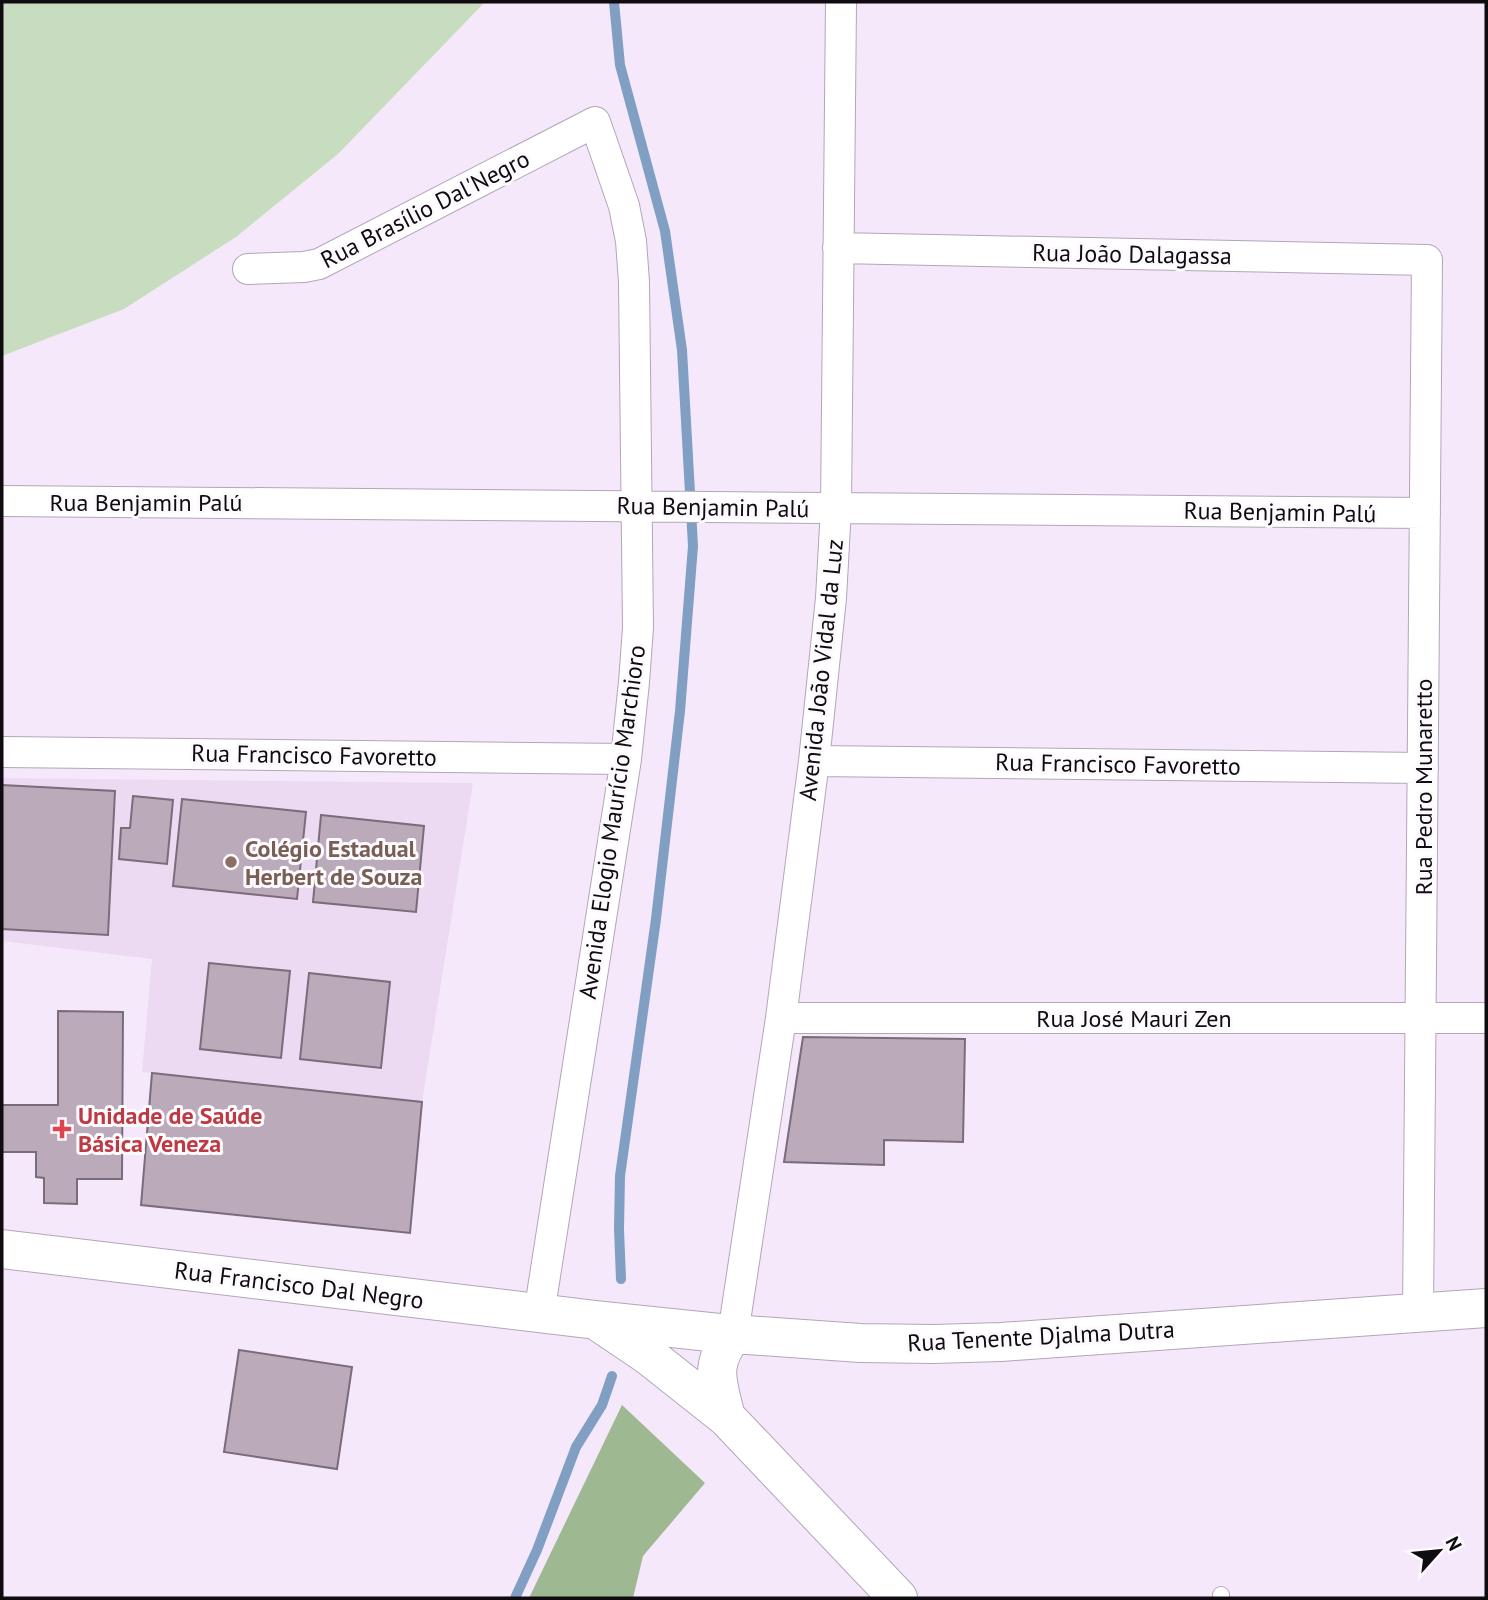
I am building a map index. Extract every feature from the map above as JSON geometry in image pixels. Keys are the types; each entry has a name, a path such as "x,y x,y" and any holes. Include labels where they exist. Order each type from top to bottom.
{"main road":[{"name":"Rua Francisco Dal Negro","path":"2,1249 596,1320"},
{"name":"Rua Tenente Djalma Dutra","path":"596,1320 733,1334 860,1343 933,1344 1015,1341 1486,1308"},
{"path":"596,1320 649,1356 726,1416 898,1598"},
{"path":"726,1416 718,1384 717,1365 723,1348 733,1334"}],"street":[{"name":"Avenida João Vidal da Luz","path":"733,1334 781,1018 830,611 836,508 841,2"},
{"name":"Rua Brasílio Dal'Negro","path":"248,269 320,264 595,122"},
{"name":"Avenida Elogio Maurício Marchioro","path":"539,1314 626,759 649,506 631,241 624,206 595,122"},
{"name":"Rua João Dalagassa","path":"838,248 1427,260"},
{"name":"Rua Pedro Munaretto","path":"1418,1313 1427,260"},
{"name":"Rua Benjamin Palú","path":"2,501 1425,513"},
{"name":"Rua Francisco Favoretto","path":"2,752 626,759"},
{"name":"Rua Francisco Favoretto","path":"814,761 1423,768"},
{"name":"Rua José Mauri Zen","path":"781,1018 1486,1018"}],"shaded area":[{"name":"Colégio Estadual Herbert de Souza","path":"2,778 473,783 422,1102 142,1072 152,959 2,941"}],"green space":[{"path":"2,2 485,2 338,154 236,237 124,309 2,356"},
{"path":"622,1405 705,1483 643,1556 633,1598 529,1598"}],"building":[{"path":"2,785 115,791 108,935 2,929"},
{"path":"133,796 173,800 167,864 119,859 121,828 130,828"},
{"path":"182,799 306,812 297,899 173,886"},
{"path":"321,815 424,826 416,912 313,902"},
{"path":"209,963 290,971 281,1058 200,1049"},
{"path":"309,973 390,982 381,1068 300,1059"},
{"name":"Unidade de Saúde Básica Veneza","path":"58,1011 123,1012 122,1179 77,1179 77,1204 44,1203 44,1178 36,1177 36,1152 2,1152 2,1105 58,1105"},
{"path":"803,1037 965,1039 963,1142 884,1140 884,1165 784,1162"},
{"path":"152,1073 422,1102 410,1233 141,1205"},
{"path":"239,1350 352,1367 337,1469 224,1452"}],"waterway":[{"path":"614,2 620,65 665,231 682,350 693,546 680,711 656,919 620,1176 621,1279"},
{"path":"515,1598 537,1550 576,1447 602,1405 612,1376"}],"place":[{"name":"Colégio Estadual Herbert de Souza","path":"231,862"},
{"name":"Unidade de Saúde Básica Veneza","path":"62,1129"}]}
